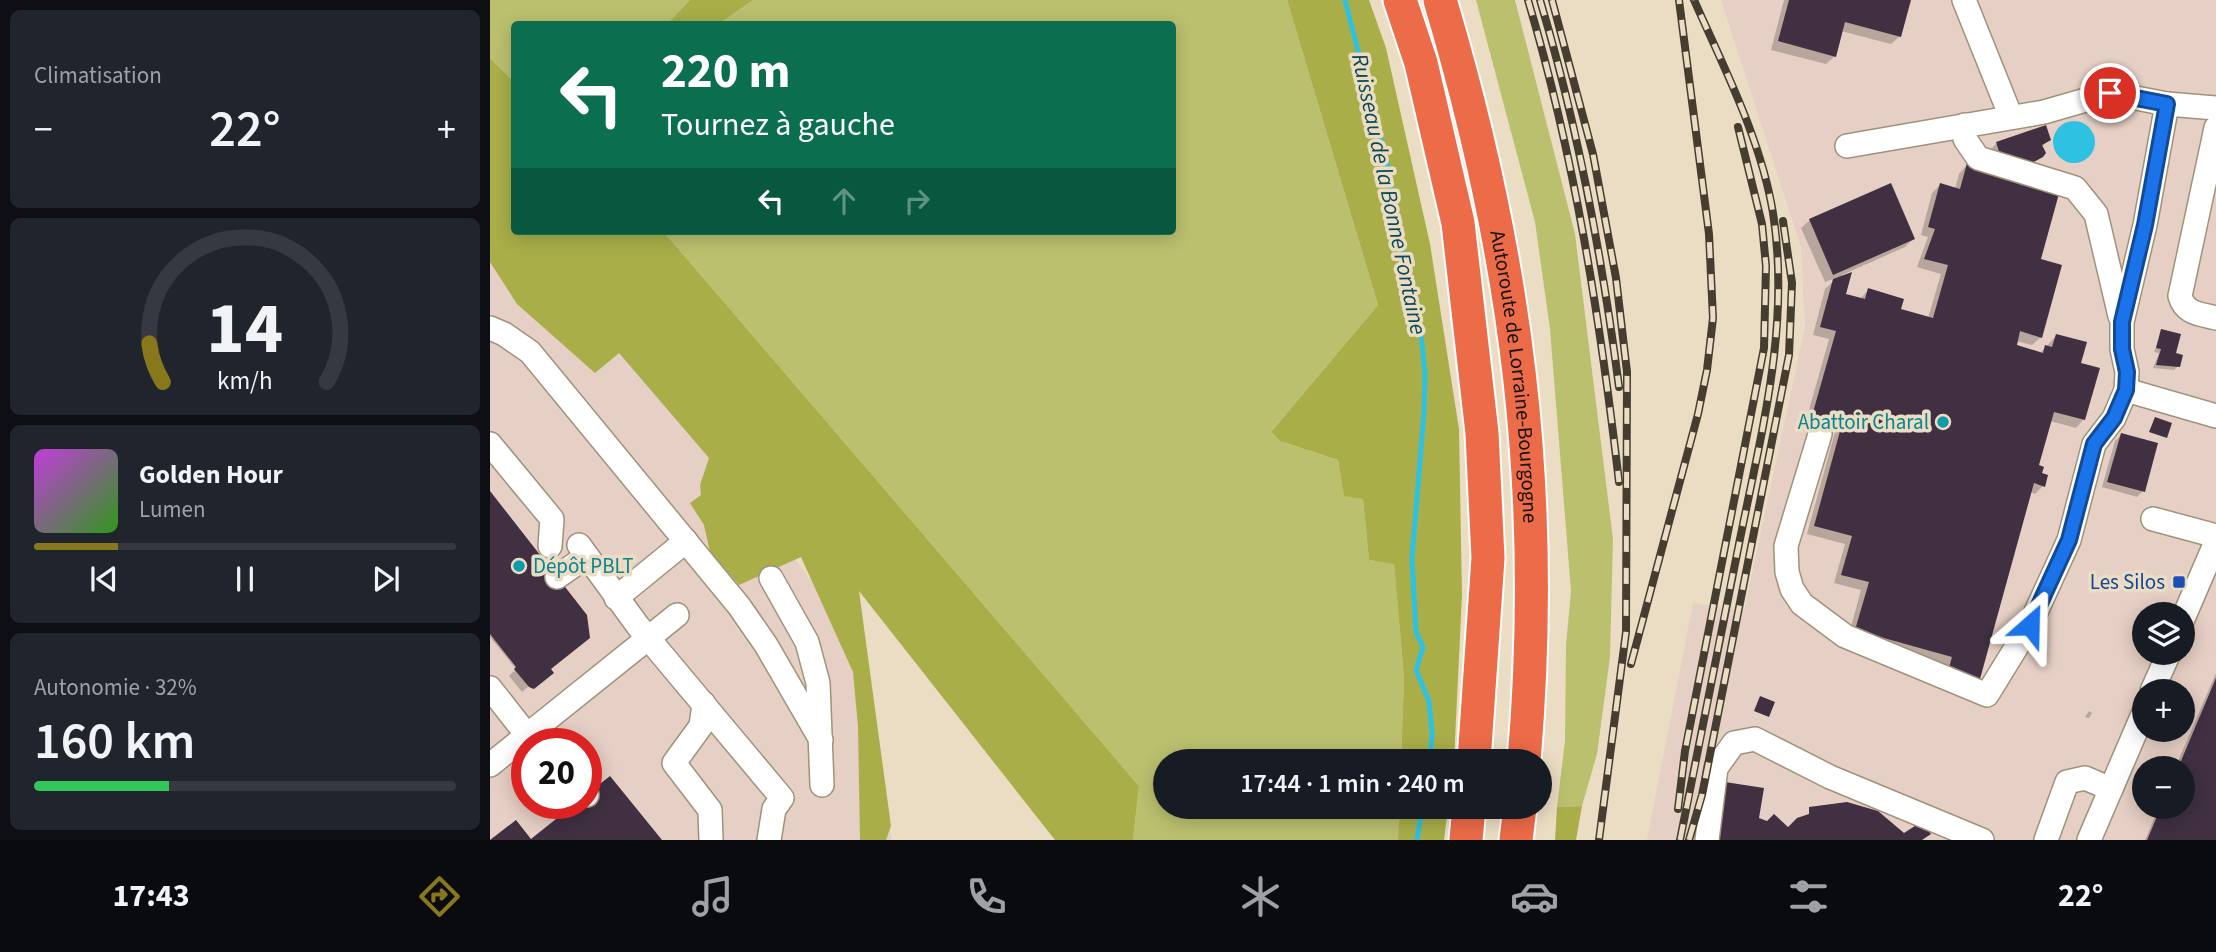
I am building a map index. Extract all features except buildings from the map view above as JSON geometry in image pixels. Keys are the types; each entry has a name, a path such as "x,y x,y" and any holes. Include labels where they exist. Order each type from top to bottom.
{"highway":[{"name":"Autoroute de Lorraine-Bourgogne","path":"1400,0 1421,63 1458,223 1482,433 1489,558 1475,749"},
{"name":"Autoroute de Lorraine-Bourgogne","path":"1440,0 1475,120 1495,210 1521,377 1529,462 1532,557 1531,655 1525,749"},
{"path":"1466,840 1468,819"},
{"path":"1516,840 1519,819"}],"street":[{"path":"1964,0 2011,117"},
{"path":"1847,146 2011,117 2110,93 2167,104 2216,108"},
{"path":"1820,434 1786,546 1791,589 1802,604 1845,636 1987,695 2030,625 2069,540 2094,444 2114,418 2126,390 2122,322 2145,225 2167,104"},
{"path":"1965,125 1965,139 1978,158 2075,188 2096,214 2122,322"},
{"path":"2216,128 2206,164 2180,296 2182,306 2190,312 2216,318"},
{"path":"490,328 530,352 686,541 766,645 821,740"},
{"path":"2126,390 2216,416"},
{"path":"493,454 552,519 550,546"},
{"path":"2153,519 2216,536"},
{"path":"616,598 686,541"},
{"path":"2190,602 2216,542"},
{"path":"557,577 583,551 616,598 704,704 748,770 782,798 762,836"},
{"path":"771,579 807,642 818,683 822,785"},
{"path":"544,728 677,615"},
{"path":"490,688 528,728"},
{"path":"704,704 701,726 674,763 710,810 712,840"},
{"path":"1707,840 1716,768 1734,743 1755,739 1830,776 1982,840"},
{"path":"2089,840 2132,740"},
{"path":"490,765 511,751"},
{"path":"2046,840 2067,782 2085,778 2111,789"}],"shaded area":[{"path":"1721,0 2216,0 2216,840 1647,840 1693,603 1744,611 1805,327 1801,247"},
{"path":"490,231 686,416 844,624 892,840 490,840"}],"green space":[{"path":"490,0 690,0 670,21 511,21 511,79 490,58"},
{"path":"690,0 753,0 723,21 670,21"},
{"path":"753,0 1287,0 1378,305 1271,432 1280,441 1338,460 1344,495 1363,499 1369,560 1394,563 1404,678 1401,749 1153,749 1153,819 1399,819 1398,840 1133,840 1139,786 666,235 1176,235 1176,21 723,21"},
{"path":"1287,0 1369,0 1386,48 1430,244 1459,429 1462,595 1455,749 1401,749 1404,678 1394,564 1369,560 1363,499 1344,496 1338,460 1280,441 1271,432 1378,305"},
{"path":"1476,0 1515,0 1575,234 1613,539 1610,657 1597,754 1582,806 1557,807 1565,741 1566,645 1571,591 1550,329 1535,222"},
{"path":"490,58 511,79 511,235 666,235 1139,786 1133,840 1055,840 859,591 891,826 886,840 860,840 858,726 853,672 801,557 739,585 710,552 704,525 690,503 701,495 700,485 709,458 619,353 595,373 517,304 490,262"},
{"path":"1582,806 1576,840 1555,840 1557,807"},
{"path":"1399,819 1447,819 1444,840 1398,840"}],"water":[{"path":"2074,121 2089,127 2095,142 2089,157 2074,163 2059,157 2053,142 2059,127"}],"waterway":[{"name":"Ruisseau de la Bonne Fontaine","path":"1345,0 1388,168 1394,212 1421,335 1425,373 1424,413 1412,558 1416,632 1423,647 1416,670 1429,701 1431,749"},
{"name":"Ruisseau de la Bonne Fontaine","path":"1417,840 1420,819"}],"railway":[{"path":"1528,0 1545,59 1584,239 1619,482"},
{"path":"1540,0 1566,96 1587,192 1619,387"},
{"path":"1552,0 1593,154 1616,278 1627,372 1626,632 1599,840"},
{"path":"1631,664 1698,414 1713,318 1709,234 1679,0"},
{"path":"1680,840 1763,424 1776,340 1778,298 1778,256 1773,213 1760,158 1740,104 1694,0"},
{"path":"1678,809 1685,751 1764,348 1766,266 1762,224 1738,127"},
{"path":"1689,840 1702,795 1789,355 1792,283 1783,221"}],"place":[{"name":"Abattoir Charal","path":"1943,422"},
{"name":"Dépôt PBLT","path":"519,566"},
{"name":"Les Silos","path":"2179,582"}],"route":[{"path":"2030,625 2069,540 2094,444 2114,418 2126,390 2122,322 2145,225 2167,104 2110,93"}]}
